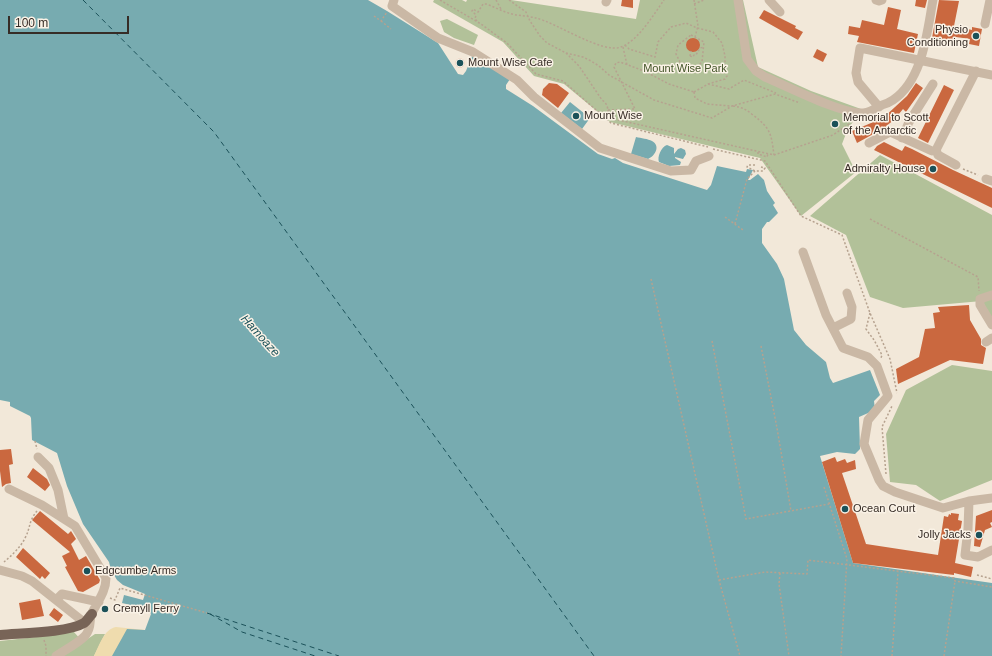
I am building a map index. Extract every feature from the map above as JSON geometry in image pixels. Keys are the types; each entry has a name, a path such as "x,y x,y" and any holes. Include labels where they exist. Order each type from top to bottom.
{"main road":[{"path":"0,634 36,633 74,626 85,623 92,614"}],"street":[{"path":"394,0 392,6 438,38 473,52 517,80 534,98 600,148 671,171 691,170 696,161 710,156"},
{"path":"738,0 747,59 756,71 780,83 848,111 863,113 893,100 904,91 911,81 921,60 933,0"},
{"path":"769,0 780,12"},
{"path":"876,0 882,0"},
{"path":"985,24 990,0"},
{"path":"879,107 858,82 856,74 860,48 992,75"},
{"path":"869,143 890,132 932,152 936,150 976,71"},
{"path":"902,138 909,122 933,84"},
{"path":"936,150 938,155 956,165"},
{"path":"803,252 816,290 843,348 868,357 878,368 893,397"},
{"path":"833,328 851,319 852,307 847,293"},
{"path":"992,295 980,299 980,305 992,325"},
{"path":"874,402 893,397"},
{"path":"893,397 868,420 864,444 883,486 938,511 943,508 970,501 992,498"},
{"path":"38,457 49,468 58,490 64,519"},
{"path":"9,489 43,506 75,526 106,578 106,585 92,614 90,628 84,637 56,656"},
{"path":"970,501 965,555 978,557 992,550"},
{"path":"1,567 32,581 85,623"},
{"path":"56,600 62,594 100,599"}],"path":[{"path":"440,0 481,24 508,43 536,74 563,81 611,123 765,161 801,216 842,235 870,313 890,359 893,397 882,427 887,476"},
{"path":"496,0 501,9"},
{"path":"509,0 526,12 540,36 547,43 591,61 609,75 654,100 712,118 732,106 760,97 779,94"},
{"path":"481,24 475,18 476,15 472,11 473,9 478,12 482,4 501,9 512,14 536,17 575,36 613,49 629,43 639,33 664,0"},
{"path":"694,0 697,17 695,37"},
{"path":"694,4 704,0"},
{"path":"381,21 389,9"},
{"path":"374,16 391,29"},
{"path":"608,110 635,109 623,82 614,67 616,63 620,62 644,71 669,84 694,92 708,84 720,82 727,76 725,72 725,56 722,43 712,32 686,23 671,27 658,42 655,57 629,49 626,45"},
{"path":"690,36 695,37 704,42 702,62 695,68 680,62 676,54 678,45 690,36"},
{"path":"623,46 627,65"},
{"path":"691,51 690,56 693,57 700,48 704,47"},
{"path":"566,52 579,66 602,100 606,102 608,110 607,114 614,119 758,152 774,155 832,135 849,124 848,111"},
{"path":"720,73 725,72"},
{"path":"708,84 729,89 744,80 805,104"},
{"path":"694,92 695,98 707,104 741,107 766,126 772,139 774,155"},
{"path":"758,152 758,154 767,157 768,154"},
{"path":"761,160 762,155"},
{"path":"755,165 748,165 747,167 760,172 764,170 764,168 761,167"},
{"path":"956,165 989,180"},
{"path":"735,224 747,179 755,170"},
{"path":"726,217 743,230"},
{"path":"870,219 978,277 980,299"},
{"path":"651,279 719,580 740,656"},
{"path":"870,313 866,329 882,355 878,368"},
{"path":"712,341 746,519 829,504"},
{"path":"761,346 791,512"},
{"path":"35,442 36,447"},
{"path":"824,487 847,559 841,656"},
{"path":"1,567 25,538 31,519 43,506"},
{"path":"719,580 766,572 807,574 808,560 954,578 955,581 992,587"},
{"path":"780,572 779,584 789,656"},
{"path":"892,656 898,572"},
{"path":"978,575 992,579"},
{"path":"944,656 955,581"},
{"path":"100,599 115,600 120,588 207,612"},
{"path":"36,633 45,641 46,656"}],"green space":[{"name":"Mount Wise Park","path":"434,0 462,0 466,2 467,0 511,0 636,19 640,0 743,0 758,67 811,91 861,109 847,131 842,144 856,172 801,216 760,158 610,122 564,84 534,76 503,42 433,2"},
{"path":"447,19 478,35 474,45 454,38 444,32 440,21"},
{"path":"880,155 992,215 992,318 982,301 903,308 870,297 846,235 810,216"},
{"path":"952,365 992,371 992,480 940,501 916,485 890,482 886,434 906,390"},
{"path":"73,631 83,642 95,634 105,634 94,656 0,656 0,641"}],"sand":[{"path":"116,627 145,630 141,656 94,656 105,634 112,628"}],"water":[{"name":"Hamoaze","path":"0,0 368,0 438,43 458,74 463,75 472,56 510,79 506,85 506,89 533,106 598,154 612,159 615,158 623,163 707,190 711,185 717,166 746,172 747,169 753,170 748,180 758,174 764,180 767,191 775,203 773,205 778,213 769,222 767,222 762,229 762,243 777,264 784,279 794,330 806,345 826,362 830,378 833,383 870,370 880,395 874,401 875,410 859,417 860,449 855,454 837,452 820,456 853,563 992,583 992,656 112,656 127,629 145,630 151,614 147,609 122,603 124,595 143,600 145,594 123,585 117,580 111,570 109,562 83,524 67,486 57,453 32,440 30,416 10,406 10,402 0,400"},
{"name":"Mount Wise","path":"570,102 590,118 582,129 561,113"},
{"path":"636,137 655,143 657,148 651,158 648,159 631,154"},
{"path":"667,145 674,148 674,154 678,149 681,148 685,150 686,154 683,159 675,157 681,162 680,165 669,166 659,162 660,152"}],"building":[{"path":"622,0 633,0 633,8 621,6"},
{"path":"916,0 927,0 925,8 915,6"},
{"path":"939,0 959,1 954,26 972,30 972,27 982,29 979,46 969,44 970,39 956,37 955,43 932,38"},
{"path":"888,7 901,10 897,29 918,34 914,53 857,42 859,36 848,34 849,26 860,28 862,20 884,25"},
{"path":"764,10 796,26 795,28 803,32 798,40 759,18"},
{"path":"693,38 698,40 700,45 698,50 693,52 688,50 686,45 688,40"},
{"path":"817,49 827,54 823,62 813,57"},
{"name":"Mount Wise Cafe","path":"460,58 465,63 460,68 455,63"},
{"path":"549,83 557,84 569,93 558,108 542,95 543,89"},
{"path":"916,83 923,88 906,112 903,109 886,127 857,143 852,131 883,118 907,96"},
{"path":"944,85 954,90 928,143 918,138"},
{"name":"Admiralty House","path":"884,142 902,151 905,146 992,188 992,208 874,150 877,146"},
{"path":"969,305 970,320 981,339 981,345 986,348 983,364 950,360 898,384 896,369 919,357 925,329 935,328 933,313 940,312 938,307"},
{"path":"11,449 13,464 9,465 11,483 2,487 0,450"},
{"name":"Ocean Court","path":"835,457 837,462 845,459 847,463 855,460 856,469 842,473 866,544 938,555 944,516 948,517 951,513 959,514 958,520 962,521 955,563 973,567 971,577 954,573 954,575 853,563 822,462"},
{"path":"33,468 47,479 50,485 45,491 27,477"},
{"path":"992,510 992,522 990,523 992,527 985,530 980,547 974,546 976,516"},
{"path":"40,511 68,534 71,531 76,539 71,544 79,560 86,556 100,580 99,583 83,592 78,591 65,567 67,566 62,556 70,552 32,520"},
{"path":"23,548 50,573 45,579 42,576 40,579 16,557"},
{"path":"40,599 44,616 22,620 19,603"},
{"path":"54,608 63,615 58,622 49,615"}],"ferry route":[{"path":"83,0 214,132 594,656"},
{"path":"207,613 339,656"},
{"path":"210,614 242,632 315,656"}],"place":[{"name":"Physio Conditioning","path":"976,36"},
{"name":"Mount Wise Cafe","path":"460,63"},
{"name":"Mount Wise","path":"576,116"},
{"name":"Memorial to Scott of the Antarctic","path":"835,124"},
{"name":"Admiralty House","path":"933,169"},
{"name":"Ocean Court","path":"845,509"},
{"name":"Jolly Jacks","path":"979,535"},
{"name":"Edgcumbe Arms","path":"87,571"},
{"name":"Cremyll Ferry","path":"105,609"}]}
